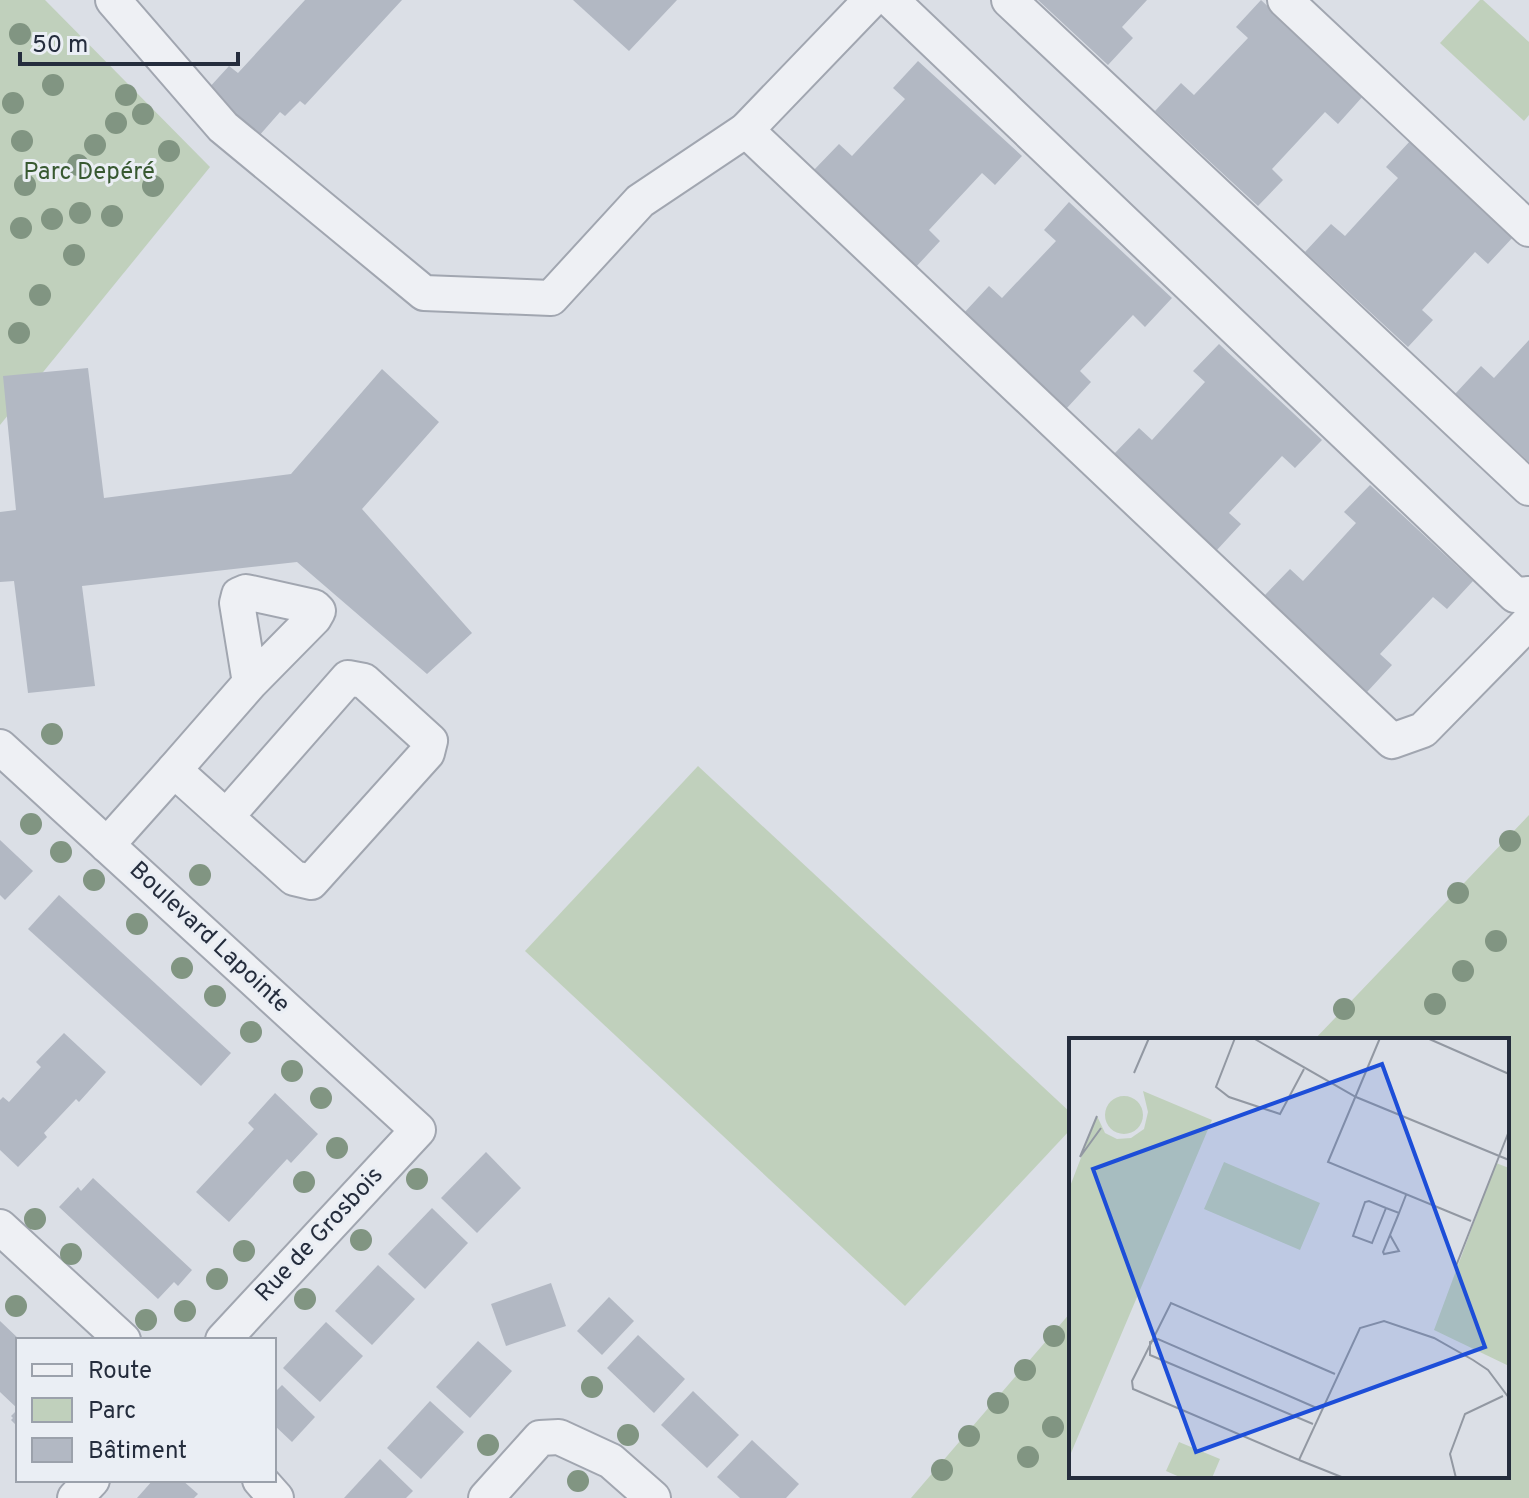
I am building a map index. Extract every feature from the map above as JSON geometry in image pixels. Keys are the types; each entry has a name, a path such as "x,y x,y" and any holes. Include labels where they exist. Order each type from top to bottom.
{"street":[{"path":"113,0 223,127 424,293 551,298 640,201 746,130 871,0"},
{"path":"891,0 1515,595 1529,594"},
{"path":"1009,0 1529,488"},
{"path":"1285,0 1529,229"},
{"path":"746,130 1392,741 1423,730 1529,622"},
{"path":"174,770 226,817 294,878 311,882 427,753 430,741 364,681 348,678 226,817"},
{"path":"107,845 250,683"},
{"name":"Boulevard Lapointe","path":"0,747 418,1130"},
{"name":"Rue de Grosbois","path":"225,1338 418,1130"},
{"path":"0,1227 121,1338"},
{"path":"486,1498 540,1438 559,1437 611,1461 653,1498"},
{"path":"75,1498 90,1482"},
{"path":"262,1482 276,1498"}],"green space":[{"name":"Parc Depéré","path":"0,0 45,0 210,167 0,425"},
{"path":"1480,0 1529,42 1529,115 1524,121 1440,43"},
{"path":"698,766 1069,1111 1069,1131 905,1306 525,951"},
{"path":"1529,815 1529,1498 911,1498 1069,1314 1069,1478 1509,1478 1509,1038 1316,1038"}],"building":[{"path":"305,0 402,0 305,105 300,101 285,116 280,112 258,137 207,90 229,66 238,73"},
{"path":"573,0 677,0 629,51"},
{"path":"1038,0 1147,0 1122,27 1133,38 1108,65"},
{"path":"1261,0 1364,95 1338,124 1325,112 1272,169 1283,180 1258,206 1155,111 1181,83 1194,95 1248,38 1236,27"},
{"path":"918,61 1022,156 995,185 982,173 929,230 940,241 915,268 812,172 839,144 852,156 905,99 893,88"},
{"path":"1411,140 1514,236 1488,264 1475,252 1422,310 1433,320 1408,347 1305,252 1331,224 1345,236 1398,178 1386,167"},
{"path":"1069,202 1172,298 1145,327 1133,315 1080,371 1091,382 1066,409 963,314 989,286 1002,298 1056,241 1044,230"},
{"path":"1529,340 1529,462 1455,394 1481,366 1494,378"},
{"path":"1219,344 1322,440 1295,468 1282,456 1229,513 1241,524 1216,551 1113,455 1139,428 1152,440 1205,382 1193,371"},
{"path":"88,368 104,498 291,474 382,369 439,422 362,509 472,633 427,674 297,562 82,586 95,686 28,693 14,581 0,582 0,512 16,510 3,376"},
{"path":"1370,485 1473,581 1447,609 1433,597 1380,654 1392,665 1367,692 1264,596 1290,569 1303,581 1356,523 1344,512"},
{"path":"0,840 33,871 5,900 0,895"},
{"path":"59,895 231,1053 201,1086 28,929"},
{"path":"64,1033 106,1072 79,1102 76,1099 44,1133 47,1137 18,1167 0,1150 0,1100 3,1097 9,1102 41,1067 36,1062"},
{"path":"275,1093 318,1134 291,1163 287,1159 229,1222 196,1192 254,1129 248,1123"},
{"path":"486,1152 521,1188 477,1233 441,1198"},
{"path":"93,1178 192,1270 178,1286 174,1282 158,1299 59,1207 78,1187 81,1191"},
{"path":"432,1208 468,1243 425,1289 388,1254"},
{"path":"378,1265 415,1299 372,1345 335,1311"},
{"path":"551,1283 566,1326 506,1346 491,1304"},
{"path":"609,1297 634,1321 602,1355 577,1331"},
{"path":"0,1321 18,1338 16,1407 0,1392"},
{"path":"326,1322 363,1356 320,1402 283,1368"},
{"path":"638,1335 685,1379 654,1413 607,1368"},
{"path":"478,1341 512,1371 470,1418 436,1387"},
{"path":"282,1385 315,1417 292,1442 276,1427 276,1391"},
{"path":"693,1391 739,1435 707,1468 661,1425"},
{"path":"430,1401 464,1432 421,1479 387,1448"},
{"path":"16,1411 16,1425 11,1420"},
{"path":"752,1440 799,1484 786,1498 740,1498 717,1477"},
{"path":"380,1459 413,1491 406,1498 344,1498"},
{"path":"151,1482 184,1482 198,1494 194,1498 137,1498"}]}
